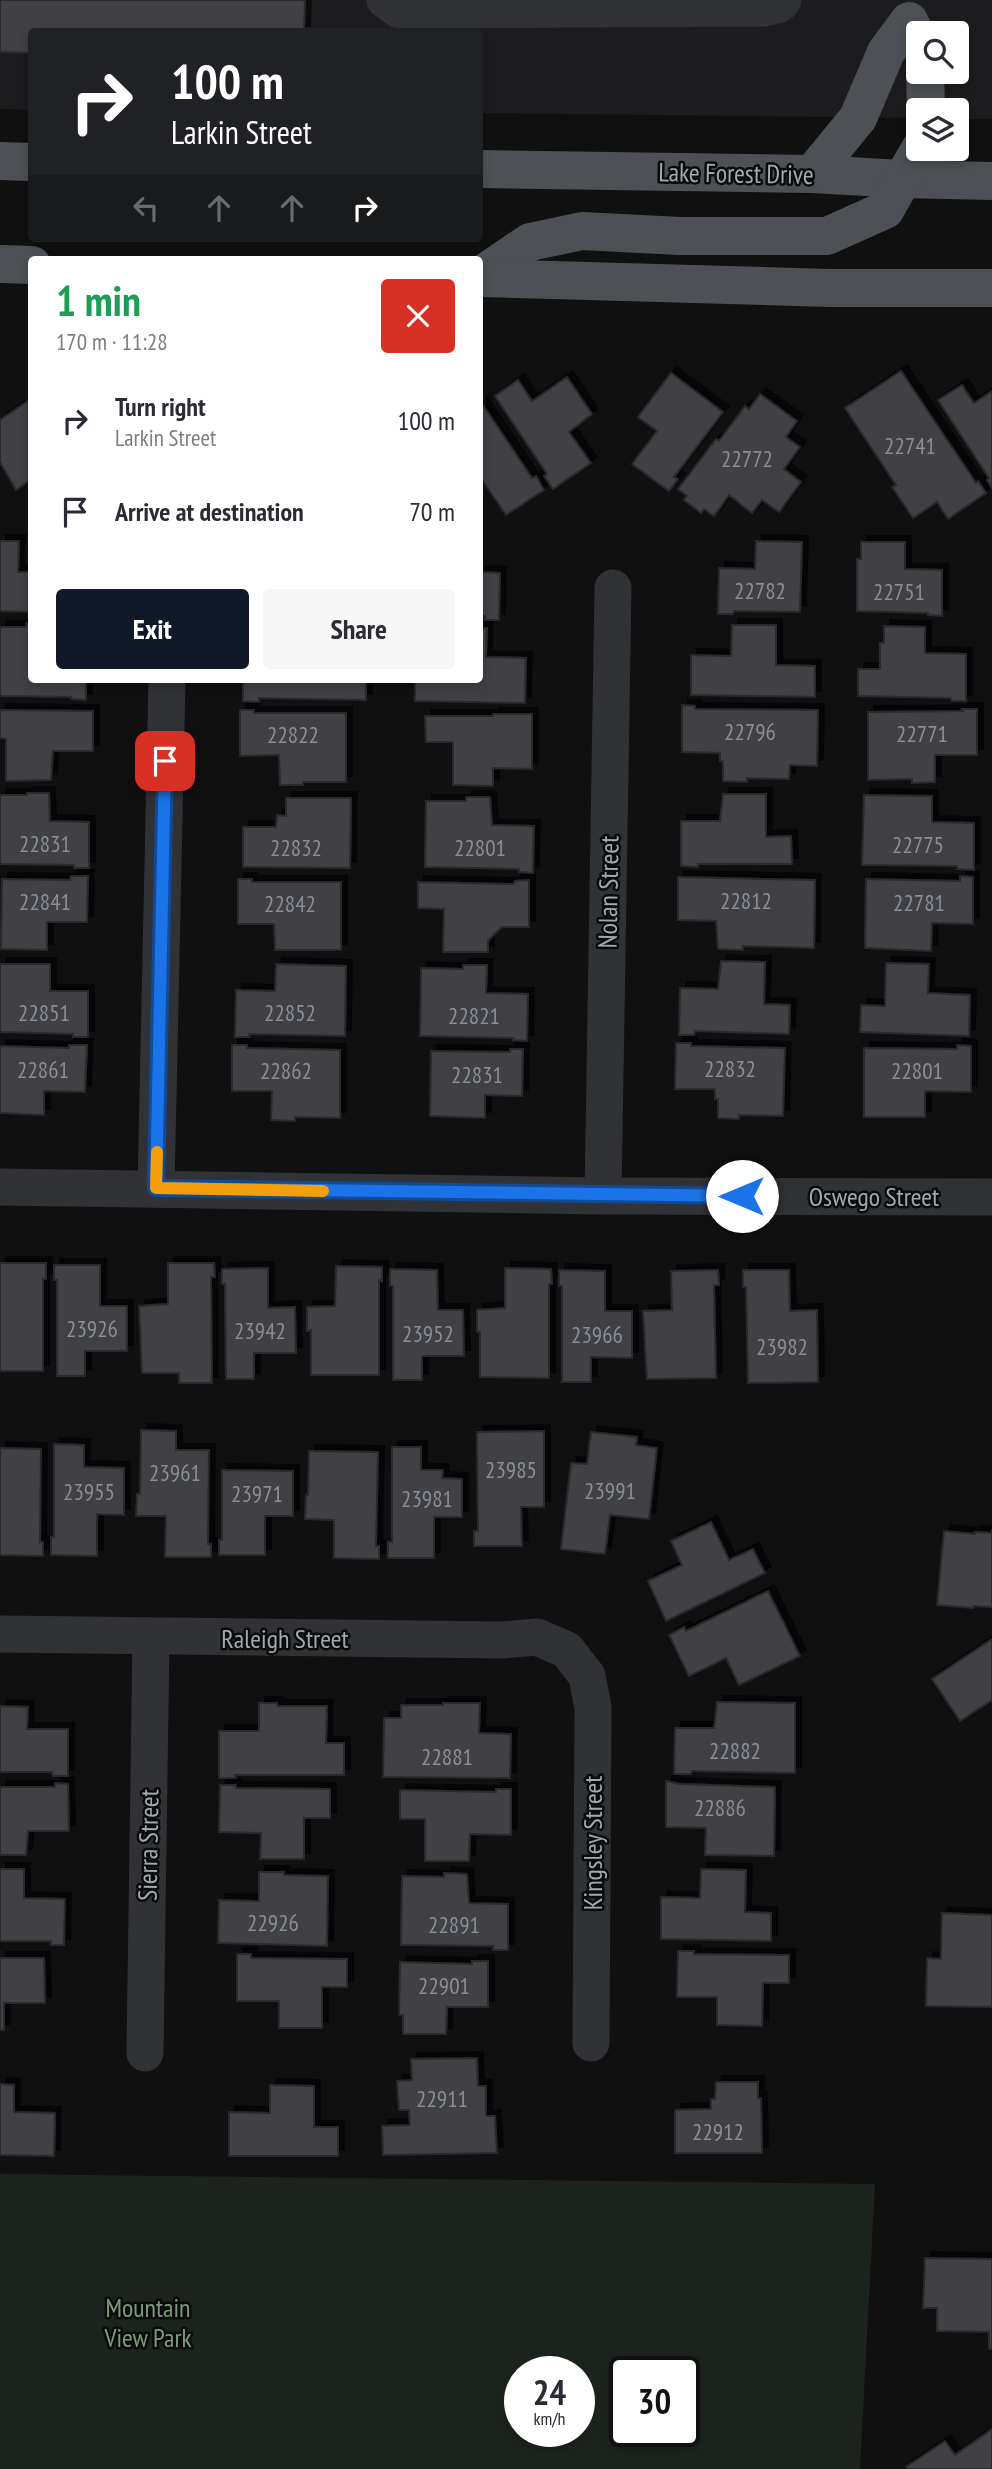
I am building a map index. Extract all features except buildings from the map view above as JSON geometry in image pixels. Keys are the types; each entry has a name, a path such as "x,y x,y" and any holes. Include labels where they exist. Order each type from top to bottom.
{"main road":[{"path":"812,174 858,118 886,52 912,20"},
{"path":"0,161 28,162"},
{"path":"483,275 530,242 582,231 680,236 827,236 885,210 911,164"},
{"name":"Lake Forest Drive","path":"483,169 812,174 911,164 992,181"},
{"path":"0,264 28,265"},
{"path":"483,277 831,288 992,288"}],"street":[{"path":"385,0 399,10 764,8 780,4 783,0"},
{"name":"Nolan Street","path":"603,1196 613,588"},
{"path":"156,1188 167,683"},
{"name":"Oswego Street","path":"0,1187 603,1196 992,1197"},
{"name":"Raleigh Street","path":"0,1634 488,1640 537,1637 567,1650"},
{"name":"Sierra Street","path":"145,2053 151,1637"},
{"name":"Kingsley Street","path":"567,1650 587,1676 593,1708 591,2043"}],"shaded area":[{"path":"0,0 992,0 992,119 969,119 969,98 906,98 906,118 483,113 483,28 28,28 28,110 0,109"}],"green space":[{"name":"Mountain View Park","path":"0,2174 875,2184 860,2469 0,2469"}],"slow traffic":[{"path":"157,1152 156,1188 323,1191"}],"route":[{"path":"165,761 156,1188 742,1196"}]}
